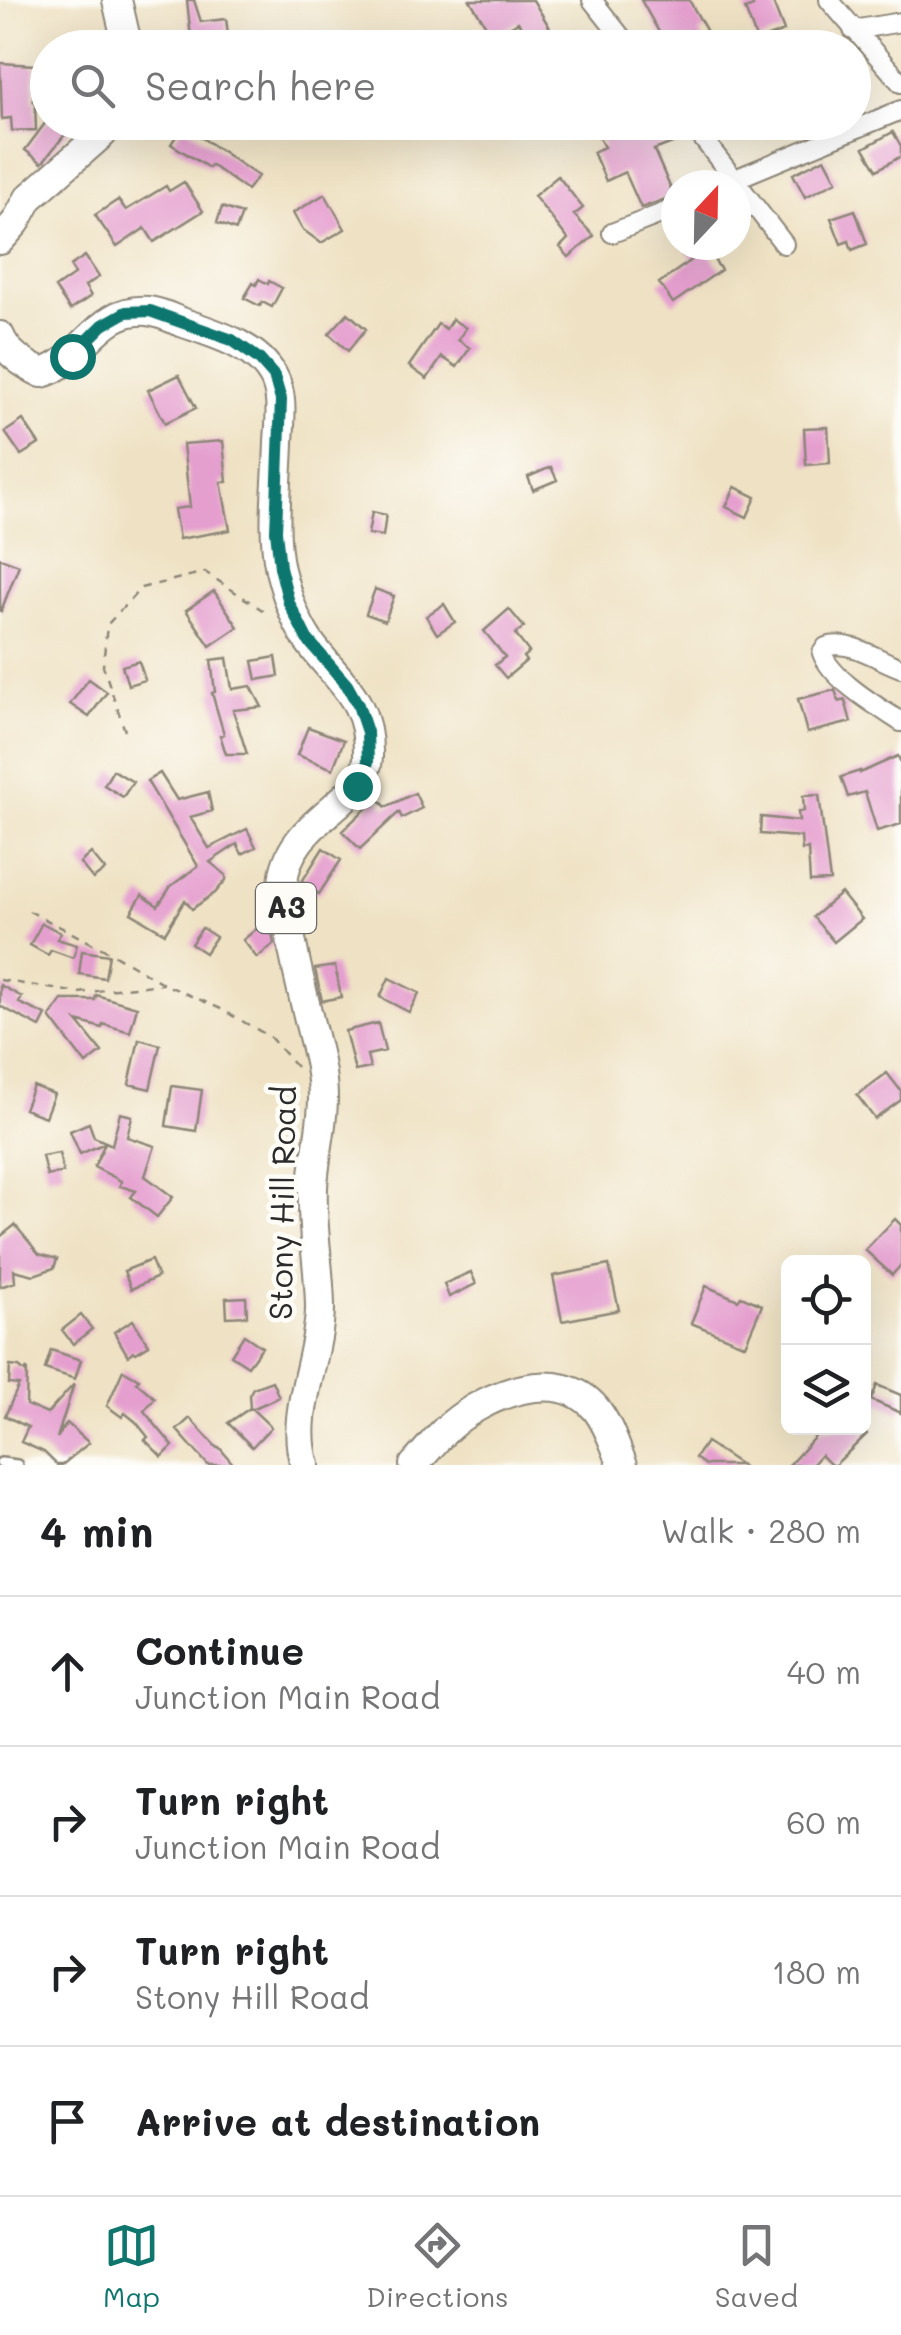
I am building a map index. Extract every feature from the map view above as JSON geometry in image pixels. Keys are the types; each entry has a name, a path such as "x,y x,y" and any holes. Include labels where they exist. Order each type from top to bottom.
{"main road":[{"path":"117,0 124,30"},
{"path":"0,240 16,222 28,198 95,140"},
{"name":"Stony Hill Road","path":"0,336 24,365 42,373 56,369 103,325 126,312 150,311 232,340 259,359 274,376 281,400 276,531 280,567 289,603 307,639 347,685 358,705 367,732 368,762 357,786 306,830 289,856 283,884 292,950 320,1062 323,1099 312,1189 320,1311 301,1419 305,1465"},
{"path":"414,1465 449,1427 472,1410 518,1390 550,1386 576,1392 597,1410 623,1465"}],"street":[{"path":"592,0 616,30"},
{"path":"829,0 853,30 901,22"},
{"path":"871,50 901,84"},
{"path":"871,123 901,110"},
{"path":"703,140 724,170"},
{"path":"751,174 831,140"},
{"path":"751,205 784,244"},
{"path":"612,233 661,214"},
{"path":"901,668 850,647 835,644 822,652 826,663 844,680 901,722"}],"lane":[{"path":"1,1463 17,1465"}],"path":[{"path":"125,731 103,666 107,626 142,588 206,572 278,620"},
{"path":"29,911 270,1037 323,1099"},
{"path":"0,980 78,993 164,984"}],"building":[{"path":"187,0 194,0 201,22 226,19 228,30 190,30"},
{"path":"470,0 533,0 551,30 523,30 518,22 505,30 489,30"},
{"path":"641,0 689,0 706,30 658,30"},
{"path":"750,0 772,0 784,30 753,30 745,9 753,6"},
{"path":"0,63 30,65 30,130 12,131 11,118 2,119"},
{"path":"893,132 901,146 901,156 877,170 864,148"},
{"path":"32,140 61,140 42,163 25,150"},
{"path":"174,140 205,140 258,176 247,190 171,144"},
{"path":"600,140 674,140 654,150 663,170 661,201 641,208 625,172 606,181 593,152 604,147"},
{"path":"825,158 837,181 805,197 793,174"},
{"path":"558,176 583,208 574,215 594,236 569,257 560,247 568,239 534,196"},
{"path":"184,182 203,211 154,242 145,228 117,247 95,215 118,200 126,210 166,186 169,191"},
{"path":"325,194 345,229 321,243 302,229 293,213"},
{"path":"222,207 242,214 236,230 217,223"},
{"path":"855,210 867,244 852,250 849,241 841,244 831,218"},
{"path":"85,256 99,277 85,286 91,296 70,310 55,288 75,274 70,266"},
{"path":"692,260 714,260 721,270 673,303 659,283"},
{"path":"259,279 282,288 272,307 244,298"},
{"path":"348,313 366,329 348,351 329,334"},
{"path":"452,319 466,328 458,340 470,348 457,367 442,357 427,379 409,366 438,324 446,329"},
{"path":"179,375 196,408 165,423 148,390"},
{"path":"23,420 39,444 21,455 5,432"},
{"path":"828,427 830,463 806,465 804,428"},
{"path":"223,441 227,482 221,482 230,530 179,539 174,509 190,507 183,444"},
{"path":"551,467 557,480 533,490 528,477"},
{"path":"735,487 756,497 747,517 726,507"},
{"path":"372,512 386,515 383,536 368,534"},
{"path":"0,558 19,565 1,611 0,610"},
{"path":"375,589 394,596 385,621 366,614"},
{"path":"214,591 238,627 210,646 186,610"},
{"path":"444,604 455,622 437,634 426,616"},
{"path":"509,609 524,627 515,634 529,652 523,657 526,661 506,678 495,665 505,657 484,631"},
{"path":"276,657 279,676 257,680 253,661"},
{"path":"227,658 232,689 251,686 262,707 233,710 247,754 226,754 220,735 224,734 212,693 215,692 211,660"},
{"path":"139,661 145,680 128,685 122,666"},
{"path":"89,679 107,692 89,717 70,704"},
{"path":"835,690 839,702 845,700 851,722 807,733 798,699"},
{"path":"308,727 344,740 333,769 297,755"},
{"path":"898,756 901,824 877,831 865,792 848,797 841,777"},
{"path":"113,770 133,782 123,797 104,785"},
{"path":"160,773 177,800 208,792 212,811 190,817 209,848 247,829 256,847 242,854 237,844 210,862 226,875 226,880 192,909 185,900 165,933 131,913 142,895 158,906 171,886 198,866 147,781"},
{"path":"415,793 422,808 402,818 399,812 360,849 342,831 377,798 386,807"},
{"path":"819,795 830,881 810,882 808,849 802,850 801,837 760,834 761,817 799,821 798,812 804,811 803,796"},
{"path":"323,848 341,860 319,894 301,883"},
{"path":"91,853 105,870 93,879 80,863"},
{"path":"841,893 862,919 834,942 813,917"},
{"path":"266,921 274,944 257,958 243,940"},
{"path":"42,923 61,933 57,939 77,945 73,958 51,950 48,955 30,945"},
{"path":"202,928 216,937 205,953 191,944"},
{"path":"82,951 109,955 105,978 79,974"},
{"path":"335,966 341,997 322,1001 315,969"},
{"path":"389,978 419,993 409,1012 380,997"},
{"path":"0,985 22,997 19,1003 46,1015 40,1027 0,1006"},
{"path":"96,995 137,1007 130,1032 77,1021 102,1052 86,1064 50,1017 62,1000 95,1000"},
{"path":"378,1023 385,1051 367,1055 370,1068 355,1071 345,1031"},
{"path":"139,1039 160,1045 150,1089 129,1084"},
{"path":"887,1073 901,1091 901,1100 875,1119 857,1095"},
{"path":"33,1086 54,1094 45,1117 24,1109"},
{"path":"172,1086 202,1090 196,1131 166,1126"},
{"path":"120,1113 132,1116 127,1137 155,1146 145,1176 173,1197 157,1217 131,1197 136,1191 120,1186 121,1181 94,1167 105,1143 80,1154 70,1131 89,1123 94,1137 112,1145"},
{"path":"59,1153 63,1172 47,1176 42,1156"},
{"path":"895,1219 901,1225 901,1265 892,1275 865,1250"},
{"path":"15,1225 39,1254 57,1259 54,1268 34,1275 14,1270 15,1282 0,1287 0,1237"},
{"path":"151,1260 158,1277 131,1289 124,1271"},
{"path":"609,1265 619,1310 562,1321 553,1276"},
{"path":"471,1272 476,1284 449,1297 444,1284"},
{"path":"706,1286 762,1305 745,1345 691,1323"},
{"path":"246,1297 247,1316 227,1317 226,1298"},
{"path":"81,1315 92,1329 73,1344 62,1330"},
{"path":"133,1320 149,1345 128,1356 114,1332"},
{"path":"244,1335 262,1347 248,1366 231,1355"},
{"path":"51,1350 81,1360 75,1379 45,1369"},
{"path":"10,1366 25,1372 27,1368 26,1405 47,1414 74,1384 57,1438 67,1423 89,1443 62,1465 21,1442 28,1427 5,1416 19,1385 9,1384"},
{"path":"123,1370 139,1379 136,1382 155,1398 144,1411 173,1446 162,1457 145,1440 148,1437 136,1422 107,1406"},
{"path":"272,1381 279,1397 252,1409 271,1427 252,1447 228,1423 250,1408 253,1388"},
{"path":"877,1385 901,1395 901,1413 871,1400"},
{"path":"190,1418 234,1465 208,1465 177,1430"},
{"path":"817,1435 866,1435 835,1465 821,1455 812,1465 789,1465"},
{"path":"706,1442 741,1465 705,1465 695,1458"}],"route":[{"path":"72,356 103,325 126,312 150,311 232,340 259,359 274,376 281,400 276,531 280,567 289,603 307,639 347,685 358,705 367,732 368,762 357,786"}]}
